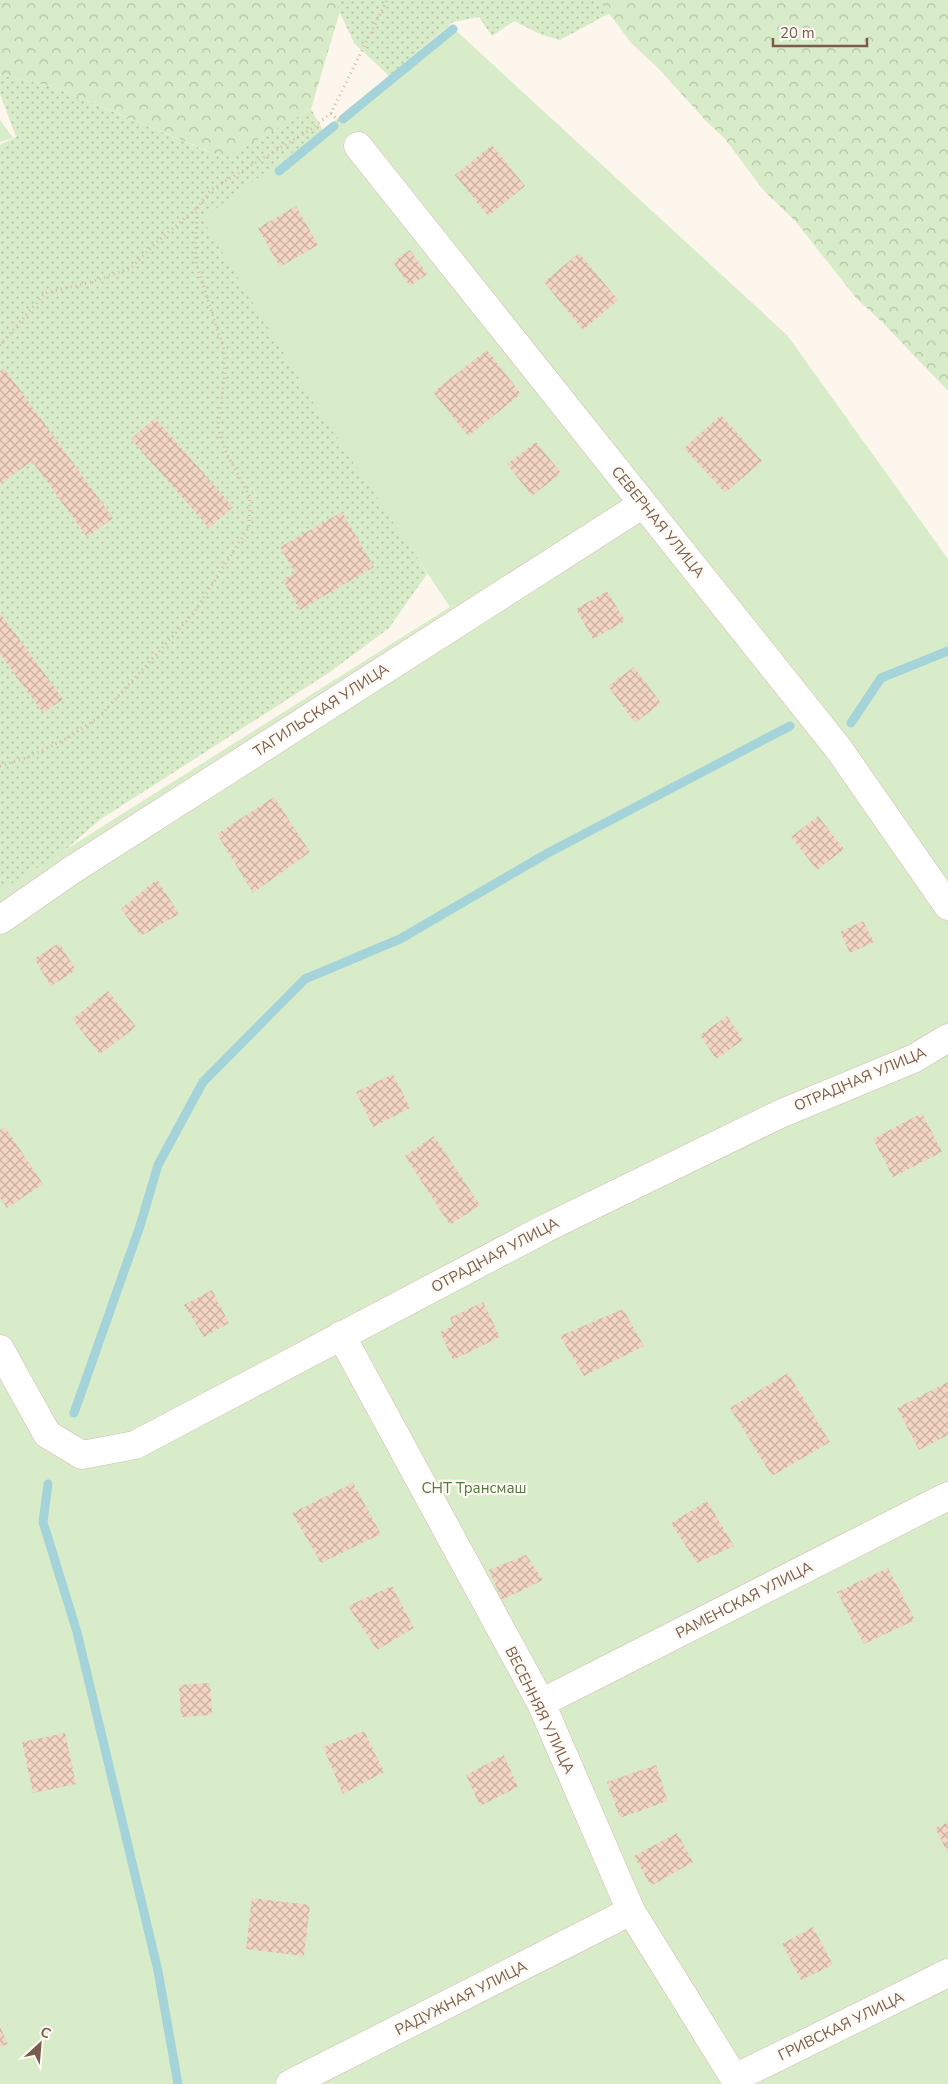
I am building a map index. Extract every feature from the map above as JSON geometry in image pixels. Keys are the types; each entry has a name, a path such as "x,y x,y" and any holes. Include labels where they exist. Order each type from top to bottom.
{"street":[{"name":"СЕВЕРНАЯ УЛИЦА","path":"358,146 838,748 948,906"},
{"name":"ТАГИЛЬСКАЯ УЛИЦА","path":"0,920 72,870 643,504"},
{"name":"ОТРАДНАЯ УЛИЦА","path":"0,1349 47,1434 82,1455 135,1445 546,1228 780,1114 915,1058 948,1038"},
{"name":"ВЕСЕННЯЯ УЛИЦА","path":"341,1335 540,1703 632,1911 736,2081"},
{"name":"РАМЕНСКАЯ УЛИЦА","path":"540,1703 948,1496"},
{"name":"РАДУЖНАЯ УЛИЦА","path":"290,2084 632,1911"},
{"name":"ГРИВСКАЯ УЛИЦА","path":"736,2081 948,1973"}],"path":[{"path":"0,345 45,293 91,282 131,268 158,241 197,208 211,190 311,130 331,112 387,0"},
{"path":"0,766 31,756 66,738 100,716 193,614 249,527 250,497 225,450 218,427 225,372 224,350 195,260 197,208"}],"green space":[{"path":"0,0 334,0 340,11 311,109 225,158 51,86 0,75"},
{"path":"334,0 599,0 610,13 560,40 542,35 514,21 492,36 479,17 453,22 389,76 354,43"},
{"path":"599,0 948,0 948,391 882,322 856,298 796,222 764,191 725,139 658,68 631,43"},
{"name":"СНТ Трансмаш","path":"451,26 787,335 948,559 948,2084 0,2084 0,891 450,607 315,405 202,219 327,127"},
{"path":"0,75 51,86 224,158 311,109 334,150 342,426 427,574 389,628 330,672 101,819 0,906 0,145 16,137 0,94"},
{"path":"0,120 13,138 0,142"}],"building":[{"path":"492,145 525,186 488,216 455,175"},
{"path":"296,206 318,245 280,267 258,228"},
{"path":"410,250 427,274 410,286 393,262"},
{"path":"579,253 618,300 583,330 544,282"},
{"path":"487,350 521,394 468,436 433,392"},
{"path":"4,368 113,518 87,537 32,461 0,484 0,371"},
{"path":"721,415 762,461 725,493 684,448"},
{"path":"155,418 233,507 209,528 131,439"},
{"path":"536,442 561,473 532,496 507,464"},
{"path":"342,512 374,567 300,610 283,580 295,573 280,547"},
{"path":"607,591 625,621 593,639 576,609"},
{"path":"0,613 63,699 43,713 0,654"},
{"path":"634,667 661,703 635,723 608,686"},
{"path":"274,797 310,852 253,893 217,834"},
{"path":"818,816 844,849 817,870 791,837"},
{"path":"157,879 179,914 141,936 121,909"},
{"path":"863,921 874,942 850,953 840,932"},
{"path":"59,943 76,970 51,986 34,959"},
{"path":"108,991 136,1027 100,1054 72,1019"},
{"path":"727,1016 743,1040 716,1059 700,1035"},
{"path":"393,1074 410,1108 373,1127 356,1092"},
{"path":"922,1113 942,1152 893,1177 873,1139"},
{"path":"5,1127 43,1184 7,1208 0,1198 0,1130"},
{"path":"434,1136 480,1205 450,1225 405,1156"},
{"path":"212,1290 229,1323 204,1337 184,1305"},
{"path":"483,1302 500,1337 453,1360 440,1332 453,1326 450,1318"},
{"path":"623,1309 644,1346 584,1376 560,1336"},
{"path":"788,1373 830,1442 772,1476 730,1408"},
{"path":"948,1382 948,1435 919,1450 897,1408"},
{"path":"353,1483 381,1534 321,1563 292,1513"},
{"path":"707,1501 734,1546 697,1563 671,1523"},
{"path":"526,1555 543,1580 502,1600 489,1570"},
{"path":"888,1568 915,1620 864,1644 837,1592"},
{"path":"392,1586 414,1628 377,1650 348,1606"},
{"path":"210,1683 212,1715 181,1717 179,1685"},
{"path":"364,1731 384,1772 343,1794 323,1747"},
{"path":"65,1733 76,1784 33,1793 22,1742"},
{"path":"504,1755 518,1787 480,1806 466,1775"},
{"path":"656,1765 668,1801 620,1818 607,1782"},
{"path":"948,1823 948,1853 935,1828"},
{"path":"677,1833 693,1862 651,1886 634,1856"},
{"path":"252,1898 310,1905 304,1956 246,1949"},
{"path":"813,1927 833,1965 801,1980 782,1944"},
{"path":"0,2027 8,2044 0,2047"}],"waterway":[{"path":"343,119 453,29"},
{"path":"279,171 334,126"},
{"path":"851,723 881,678 948,651"},
{"path":"74,1413 140,1226 158,1165 203,1082 305,979 400,939 546,854 790,726"},
{"path":"48,1484 43,1522 77,1632 158,1971 178,2084"}]}
